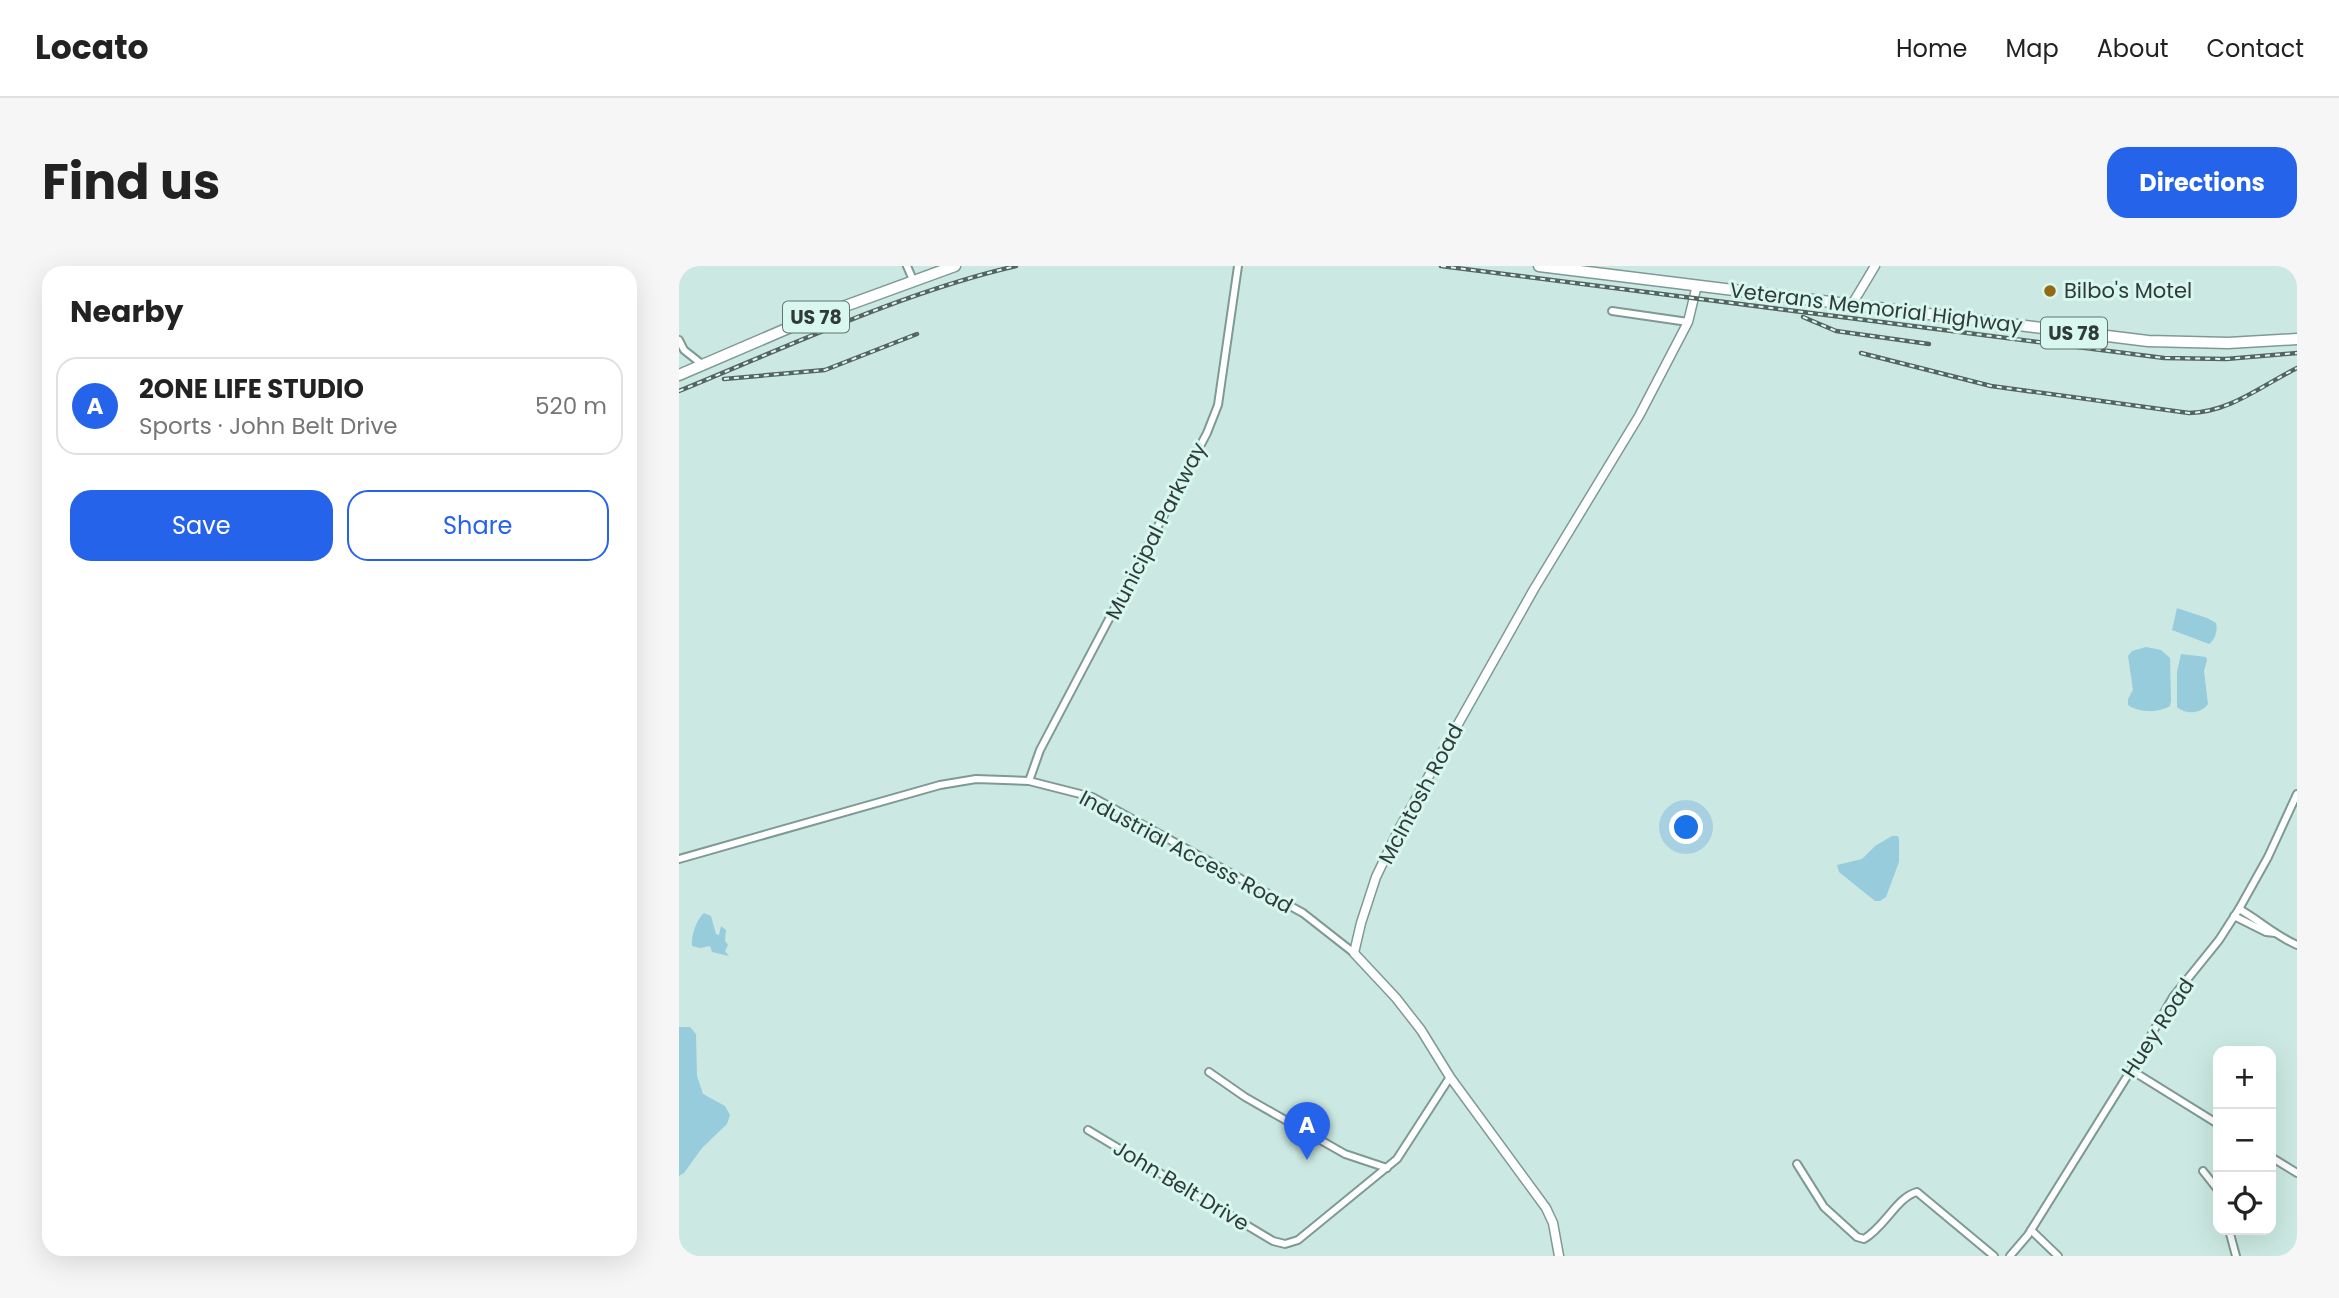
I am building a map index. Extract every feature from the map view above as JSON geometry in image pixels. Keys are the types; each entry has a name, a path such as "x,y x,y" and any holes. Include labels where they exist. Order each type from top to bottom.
{"main road":[{"name":"US 78","path":"679,374 807,320 955,266"},
{"name":"Veterans Memorial Highway","path":"1539,266 1574,268 1851,306 2156,342 2228,343 2297,339"}],"street":[{"path":"907,266 913,280"},
{"name":"Municipal Parkway","path":"1029,781 1040,750 1201,444 1218,405 1238,266"},
{"path":"1851,306 1875,266"},
{"name":"McIntosh Road","path":"1354,953 1376,877 1399,829 1534,589 1639,416 1688,322 1697,285"},
{"path":"1612,312 1688,322"},
{"path":"679,340 684,350 703,365"},
{"name":"Industrial Access Road","path":"679,859 940,785 976,779 1029,781 1091,797 1303,913 1354,953"},
{"name":"Huey Road","path":"2010,1256 2031,1230 2131,1070 2173,997 2219,940 2239,909 2268,857 2297,794"},
{"path":"2239,909 2297,945"},
{"path":"2234,916 2266,932 2275,933"},
{"path":"1354,953 1396,998 1421,1030 1450,1077 1546,1208 1553,1223 1559,1256"},
{"path":"2131,1070 2213,1121"},
{"path":"1209,1072 1245,1097 1345,1154 1387,1168"},
{"name":"John Belt Drive","path":"1088,1130 1273,1241 1285,1244 1298,1240 1397,1159 1450,1077"},
{"path":"2276,1160 2297,1173"},
{"path":"1797,1164 1824,1207 1857,1237 1864,1239 1877,1231 1907,1194 1917,1192 1994,1256"},
{"path":"2203,1171 2213,1184"},
{"path":"2031,1230 2058,1256"},
{"path":"2230,1235 2236,1256"}],"water":[{"path":"2177,608 2216,623 2215,635 2209,644 2172,630"},
{"path":"2146,647 2161,650 2170,658 2171,701 2170,706 2160,710 2143,711 2128,705 2133,690 2128,656 2132,651"},
{"path":"2181,654 2206,657 2207,660 2204,671 2208,704 2197,711 2189,712 2177,707 2177,672"},
{"path":"1892,836 1898,836 1899,839 1899,862 1886,897 1875,901 1839,872 1837,865 1862,859 1875,846"},
{"path":"704,913 711,916 716,934 719,935 721,926 726,930 725,941 728,945 725,951 729,956 712,952 710,946 692,946 695,928"},
{"path":"679,1027 690,1027 696,1034 697,1076 703,1094 725,1106 730,1115 727,1124 679,1176"}],"railway":[{"path":"679,391 888,305 1016,266"},
{"path":"1441,266 2164,358 2226,359 2297,353"},
{"path":"1803,317 1836,331 1929,344"},
{"path":"724,379 825,370 917,334"},
{"path":"1861,353 1991,386 2189,413 2204,412 2232,403 2297,368"}],"place":[{"name":"Bilbo's Motel","path":"2050,291"},
{"name":"2ONE LIFE STUDIO","path":"1307,1160"}]}
